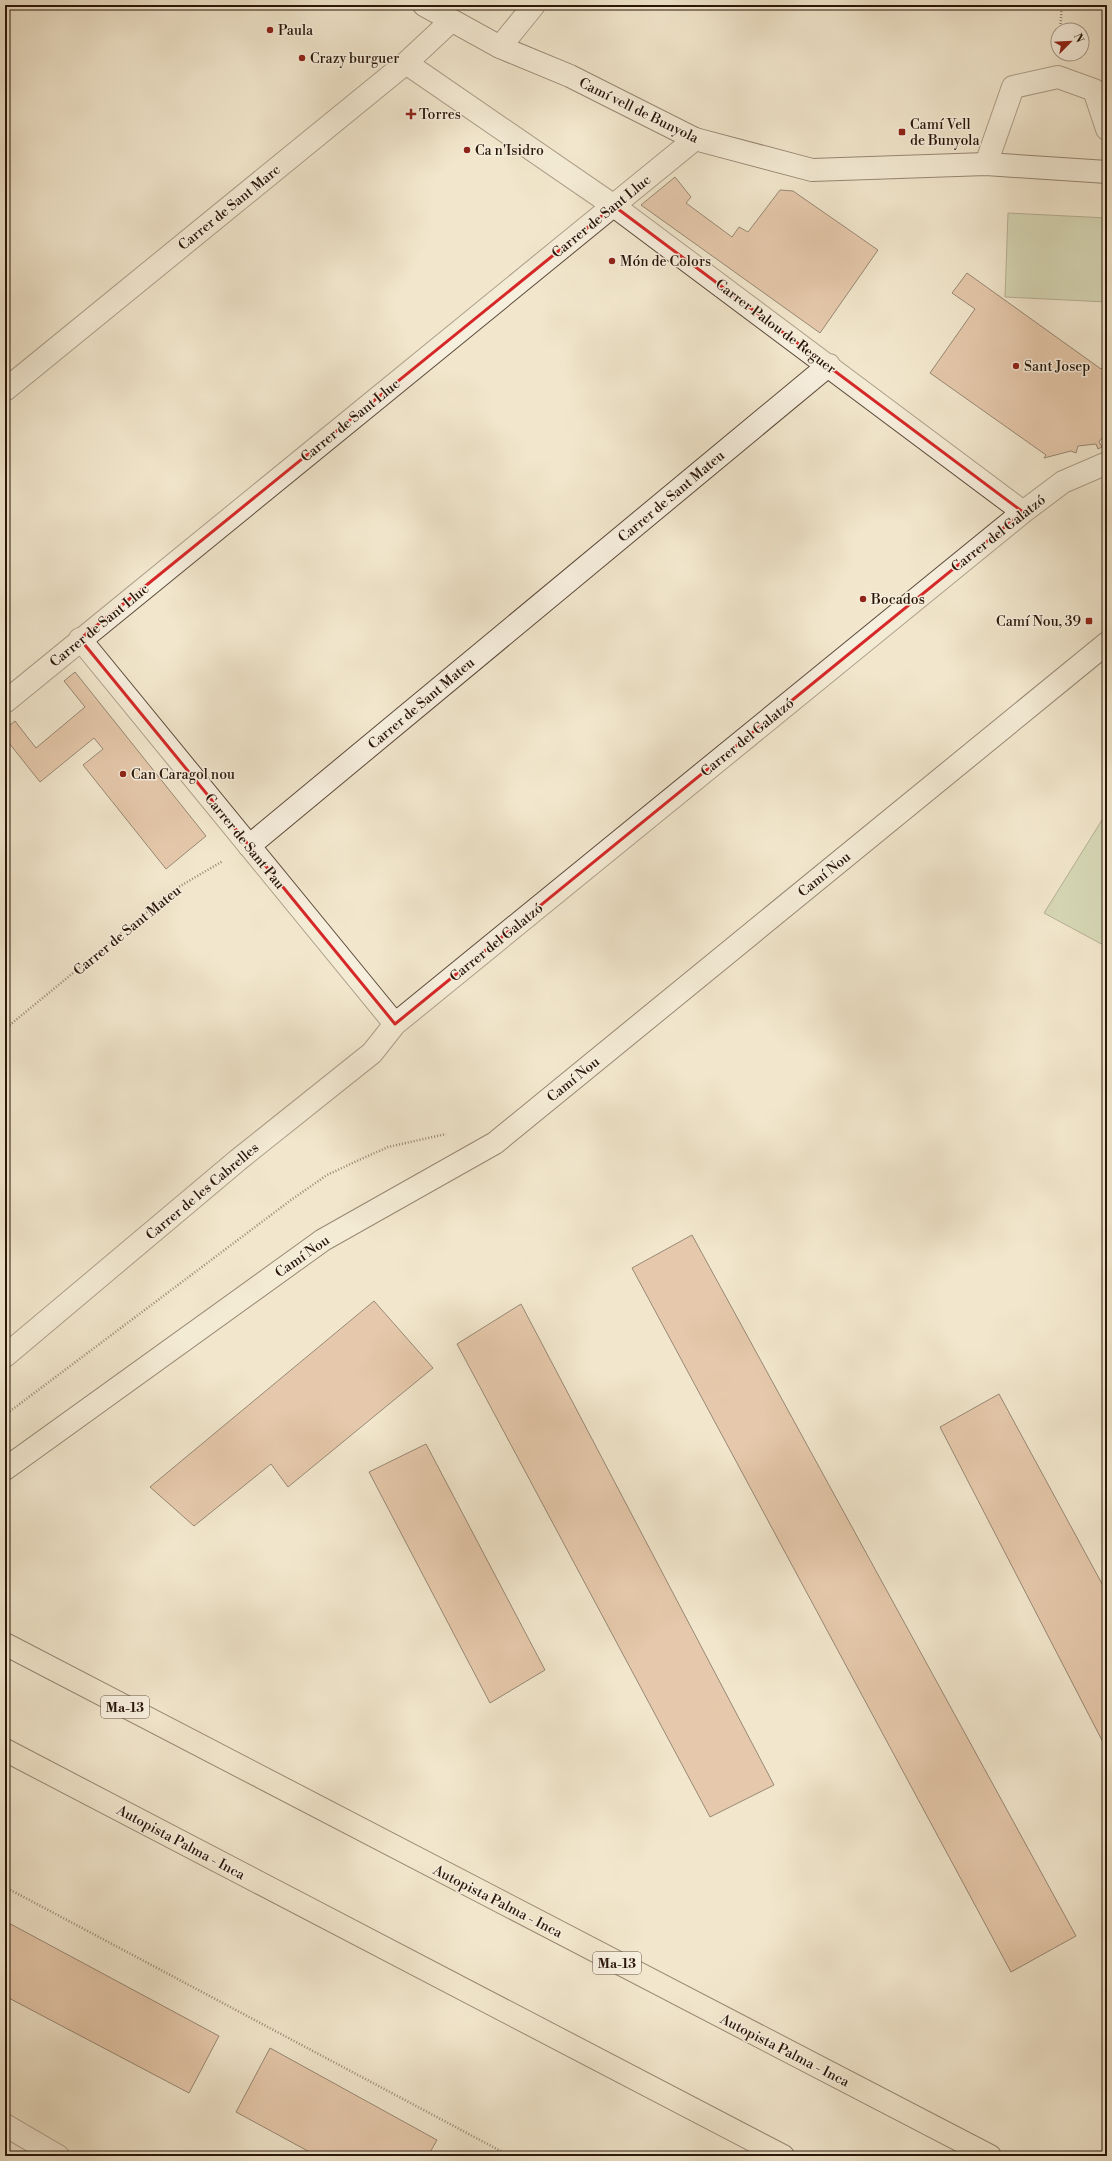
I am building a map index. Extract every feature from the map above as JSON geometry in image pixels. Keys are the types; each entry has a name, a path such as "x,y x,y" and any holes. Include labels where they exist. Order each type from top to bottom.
{"highway":[{"name":"Autopista Palma - Inca","path":"5,1644 990,2156"},
{"name":"Autopista Palma - Inca","path":"5,1750 783,2156"}],"street":[{"name":"Camí vell de Bunyola","path":"424,5 451,22 500,47 570,76 695,139 812,170 986,164 1107,172"},
{"path":"500,47 534,5"},
{"name":"Carrer de Sant Marc","path":"5,390 406,63 451,22"},
{"name":"Carrer Palou de Reguer","path":"406,63 614,206 829,365 1023,512"},
{"path":"986,164 1013,86 1058,77 1094,90 1107,129"},
{"name":"Carrer de Sant Lluc","path":"5,702 80,639 695,139"},
{"name":"Carrer de Sant Mateu","path":"249,846 829,365"},
{"name":"Carrer del Galatzó","path":"395,1024 1023,512 1063,482 1107,463"},
{"name":"Carrer de Sant Pau","path":"80,639 395,1024"},
{"name":"Camí Nou","path":"5,1469 323,1240 495,1142 1107,643"},
{"name":"Carrer de les Cabrelles","path":"5,1356 238,1160 372,1054 395,1024"},
{"path":"5,2125 58,2156"}],"path":[{"path":"1061,22 1062,5"},
{"name":"Carrer de Sant Mateu","path":"5,1029 175,889 249,846"},
{"path":"5,1415 291,1200 327,1175 388,1147 453,1133"},
{"path":"5,1886 510,2156"}],"highlighted area":[{"path":"614,206 1023,512 395,1024 80,639"}],"green space":[{"path":"1008,213 1107,218 1107,302 1005,297"},
{"path":"1107,812 1107,947 1044,913"}],"building":[{"path":"675,177 691,197 686,203 732,237 739,227 748,232 780,190 793,191 878,250 820,333 641,205"},
{"name":"Sant Josep","path":"967,273 1101,369 1105,365 1107,367 1107,431 1099,442 1102,447 1098,449 1096,444 1078,446 1076,453 1071,451 1044,458 1046,455 930,373 975,309 952,293"},
{"name":"Can Caragol nou","path":"75,672 206,836 166,869 83,765 103,749 94,738 40,782 5,738 5,729 15,721 36,748 85,707 64,681"},
{"path":"692,1235 1076,1936 1011,1972 632,1268"},
{"path":"374,1301 433,1368 288,1487 271,1464 194,1526 150,1487"},
{"path":"521,1304 774,1785 710,1817 457,1344"},
{"path":"999,1394 1107,1593 1107,1750 940,1427"},
{"path":"426,1444 545,1670 490,1703 369,1472"},
{"path":"5,1921 219,2036 189,2093 5,1996"},
{"path":"270,2048 437,2140 428,2156 317,2156 236,2112"}],"place":[{"name":"Paula","path":"270,30"},
{"name":"Crazy burguer","path":"302,58"},
{"name":"Torres","path":"411,114"},
{"name":"Camí Vell de Bunyola","path":"902,132"},
{"name":"Ca n'Isidro","path":"467,150"},
{"name":"Món de Colors","path":"612,261"},
{"name":"Sant Josep","path":"1016,366"},
{"name":"Bocados","path":"863,599"},
{"name":"Camí Nou, 39","path":"1089,621"},
{"name":"Can Caragol nou","path":"123,774"}]}
